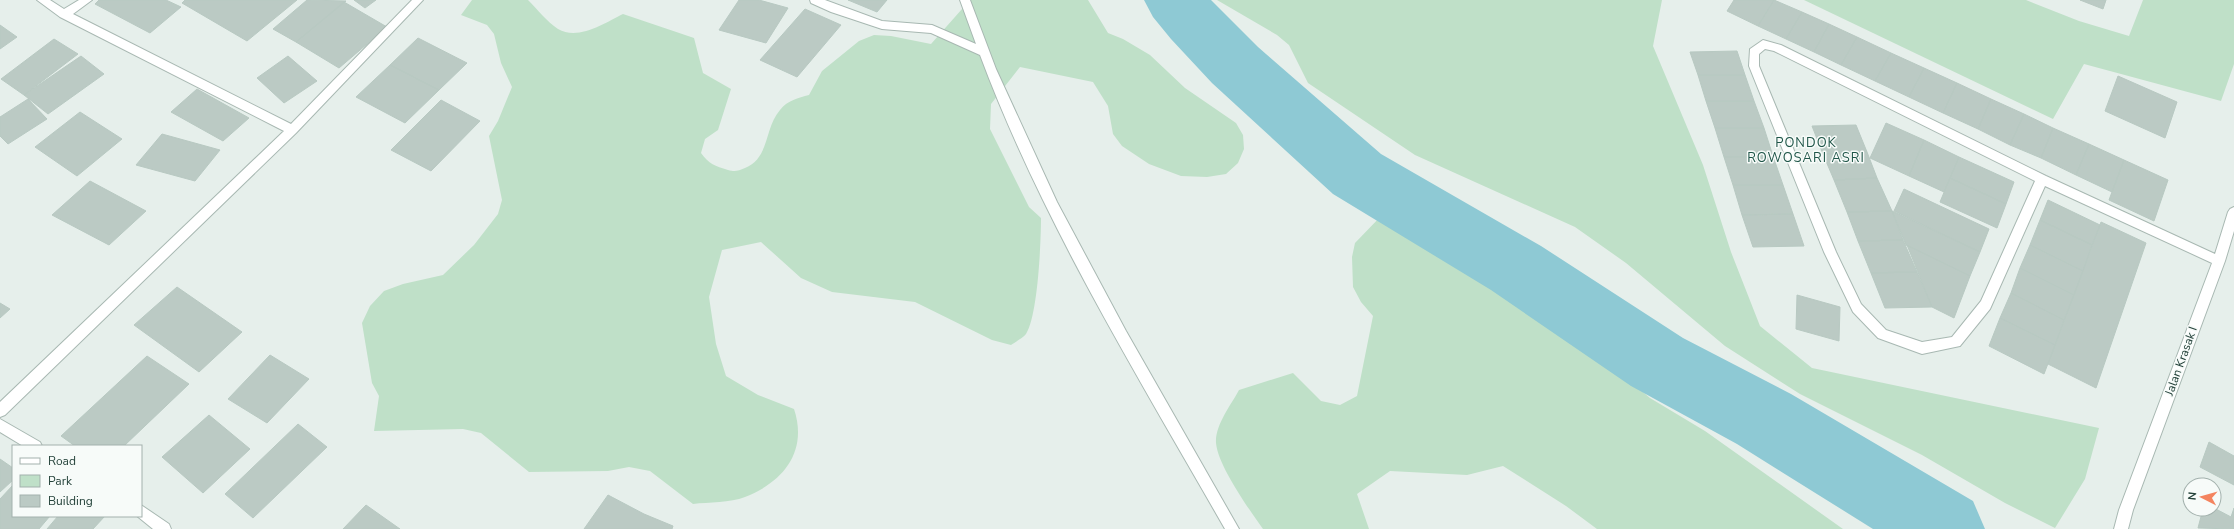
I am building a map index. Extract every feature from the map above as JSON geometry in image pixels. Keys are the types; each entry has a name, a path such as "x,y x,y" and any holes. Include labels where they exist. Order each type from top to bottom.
{"street":[{"path":"42,0 64,14 292,130"},
{"path":"64,14 87,0"},
{"path":"0,411 292,130 418,0"},
{"path":"815,0 835,9 882,25 932,29 982,51"},
{"path":"965,0 982,51 1066,235 1232,529"},
{"path":"2042,179 1986,305 1956,342 1922,348 1882,334 1857,308 1830,252 1754,66 1754,52 1763,44 1777,48 2042,179 2219,261"},
{"name":"Jalan Krasak I","path":"2121,529 2126,510 2219,261 2234,212"},
{"path":"0,425 33,445"},
{"path":"142,512 164,529"}],"green space":[{"path":"472,0 528,0 550,23 558,29 566,32 583,32 600,26 623,14 694,38 703,73 731,89 718,130 705,139 701,153 713,164 730,171 745,168 759,157 763,150 771,125 780,110 797,98 809,95 822,71 859,41 874,35 891,36 931,44 970,0 1088,0 1108,33 1123,39 1150,55 1185,88 1236,123 1243,135 1244,149 1238,163 1226,174 1207,177 1181,176 1149,164 1122,146 1113,134 1108,106 1093,82 1020,67 991,104 990,129 1029,207 1041,218 1038,278 1030,325 1026,334 1011,345 992,340 915,302 832,292 801,278 761,242 722,250 709,297 716,344 726,376 758,395 794,409 798,424 798,438 795,451 781,474 759,491 739,499 693,504 650,471 629,467 608,471 529,472 481,433 463,429 374,431 379,396 372,383 362,323 370,306 384,291 403,284 443,275 474,245 498,214 502,200 489,136 498,121 512,87 501,63 494,34 487,25 461,15"},
{"path":"1217,0 1662,0 1653,46 1703,165 1731,252 1760,326 1812,368 2099,428 2085,479 2055,528 2005,503 1922,455 1800,394 1725,346 1626,263 1575,227 1415,155 1308,83 1289,45 1277,35"},
{"path":"1804,0 2026,0 2079,21 2129,36 2143,0 2234,0 2234,64 2221,101 2084,64 2053,119"},
{"path":"1382,215 1521,293 1537,305 1564,334 1617,370 1650,398 1705,431 1843,529 1597,529 1566,506 1503,466 1467,475 1390,471 1357,494 1369,529 1263,529 1235,487 1222,463 1216,443 1218,429 1224,415 1239,390 1293,373 1321,401 1340,405 1357,396 1373,316 1361,302 1353,287 1352,257 1355,243"}],"building":[{"path":"99,0 166,0 181,7 150,33 95,4"},
{"path":"185,0 297,0 247,41 182,3"},
{"path":"307,0 346,1 296,42 273,29"},
{"path":"354,0 376,0 365,8"},
{"path":"739,0 759,0 788,8 766,43 719,30"},
{"path":"848,0 887,0 877,12"},
{"path":"1734,0 1774,0 1758,26 1727,11"},
{"path":"1774,0 1802,12 1786,39 1758,26"},
{"path":"2080,0 2106,0 2103,9"},
{"path":"344,2 387,27 339,68 296,42"},
{"path":"805,9 841,25 797,77 760,60"},
{"path":"1802,12 1829,24 1814,52 1786,39"},
{"path":"1829,24 1857,37 1841,65 1814,52"},
{"path":"0,25 17,37 0,49"},
{"path":"1857,37 1891,53 1875,81 1841,65"},
{"path":"418,38 467,63 439,90 390,65"},
{"path":"54,39 78,54 24,95 1,79"},
{"path":"1737,51 1745,75 1698,75 1690,52"},
{"path":"1891,53 1924,68 1909,97 1875,81"},
{"path":"81,56 104,74 48,114 24,95"},
{"path":"288,56 317,81 284,103 257,78"},
{"path":"390,65 439,90 405,123 356,97"},
{"path":"1924,68 1957,83 1943,113 1909,97"},
{"path":"1698,75 1745,75 1754,101 1706,101"},
{"path":"2118,76 2177,102 2165,138 2105,111"},
{"path":"1957,83 1991,99 1978,129 1943,113"},
{"path":"197,89 249,118 223,141 171,112"},
{"path":"28,99 47,119 8,144 0,136 0,117"},
{"path":"1991,99 2024,114 2010,145 1978,129"},
{"path":"441,100 480,121 431,171 391,150"},
{"path":"1706,101 1754,101 1764,128 1715,128"},
{"path":"80,112 122,139 77,176 35,147"},
{"path":"2024,114 2053,128 2041,158 2010,145"},
{"path":"1886,123 1924,140 1909,176 1870,158"},
{"path":"1856,125 1867,152 1823,154 1812,126"},
{"path":"1715,128 1764,128 1773,156 1724,157"},
{"path":"2053,128 2089,144 2076,175 2041,158"},
{"path":"162,134 220,150 195,181 136,165"},
{"path":"1924,140 1959,157 1944,192 1909,176"},
{"path":"2089,144 2124,160 2112,192 2076,175"},
{"path":"1867,152 1877,178 1834,180 1823,154"},
{"path":"1773,156 1783,185 1733,185 1724,157"},
{"path":"1959,157 2014,182 2006,204 1950,178"},
{"path":"2124,160 2168,180 2154,221 2109,200"},
{"path":"1877,178 1892,211 1847,212 1834,180"},
{"path":"1950,178 2006,204 1997,228 1940,202"},
{"path":"90,181 146,211 109,245 52,215"},
{"path":"1733,185 1783,185 1793,214 1742,215"},
{"path":"1904,189 1989,229 1980,252 1894,211"},
{"path":"2048,200 2100,225 2092,245 2040,220"},
{"path":"1892,211 1980,252 1970,276 1906,245"},
{"path":"1892,211 1903,240 1858,241 1847,212"},
{"path":"1793,214 1804,246 1753,247 1742,215"},
{"path":"2040,220 2092,245 2083,271 2030,245"},
{"path":"2101,222 2146,243 2096,388 2048,364"},
{"path":"1903,240 1917,272 1871,273 1858,241"},
{"path":"1907,245 1970,276 1954,318 1932,307"},
{"path":"2030,245 2083,271 2074,295 2020,268"},
{"path":"2020,268 2074,295 2064,320 2011,293"},
{"path":"1917,272 1932,307 1885,308 1871,273"},
{"path":"177,287 242,332 199,372 134,325"},
{"path":"2011,293 2064,320 2055,345 2000,318"},
{"path":"1797,295 1840,307 1839,341 1796,329"},
{"path":"0,303 10,309 0,318"},
{"path":"2000,318 2055,345 2044,374 1989,346"},
{"path":"270,355 309,379 267,423 228,399"},
{"path":"147,356 189,384 125,445 74,445 61,436"},
{"path":"209,415 250,449 203,493 162,457"},
{"path":"298,424 327,447 253,518 225,494"},
{"path":"2209,442 2234,456 2234,485 2222,479 2222,477 2219,477 2200,467"},
{"path":"0,459 12,467 12,481 0,492"},
{"path":"12,486 12,517 49,517 39,529 0,529 0,499"},
{"path":"608,495 644,514 673,526 672,529 584,529"},
{"path":"366,505 400,529 343,529"},
{"path":"2234,508 2234,529 2198,528 2201,517 2222,517 2222,512 2231,517"},
{"path":"57,517 104,517 93,529 47,529"}],"waterway":[{"path":"1175,0 1193,22 1235,65 1357,174 1516,268 1657,362 1764,419 1945,529"}],"district":[{"name":"PONDOK ROWOSARI ASRI","path":"1806,150"}]}
